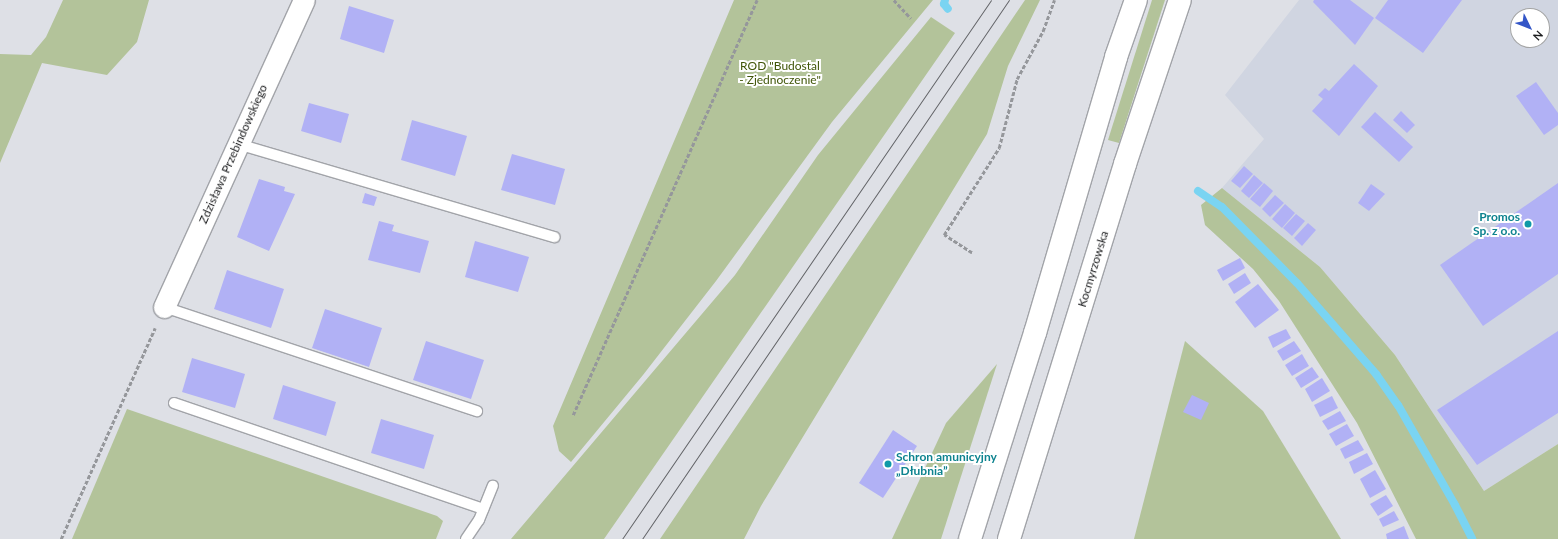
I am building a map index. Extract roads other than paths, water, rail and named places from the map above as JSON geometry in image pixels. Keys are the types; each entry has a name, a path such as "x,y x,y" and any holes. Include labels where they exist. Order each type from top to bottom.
{"main road":[{"path":"970,539 1035,333 1116,56 1136,0"},
{"name":"Kocmyrzowska","path":"1009,539 1128,157 1180,0"}],"street":[{"name":"Zdzisława Przebindowskiego","path":"164,307 304,0"}],"lane":[{"path":"238,144 555,237"},
{"path":"164,307 477,411"},
{"path":"174,403 483,509"},
{"path":"466,539 483,509 493,486"}],"waterway":[{"path":"945,0 944,4 948,9"},
{"path":"1198,191 1222,207 1297,283 1376,374 1398,405 1455,505 1472,539"}],"tram line":[{"path":"622,539 991,0"},
{"path":"642,539 1009,0"}],"place":[{"name":"Promos Sp. z o.o.","path":"1528,224"},
{"name":"Schron amunicyjny „Dłubnia”","path":"888,464"}],"park label":[{"name":"ROD \"Budostal - Zjednoczenie\"","path":"780,73"}]}
